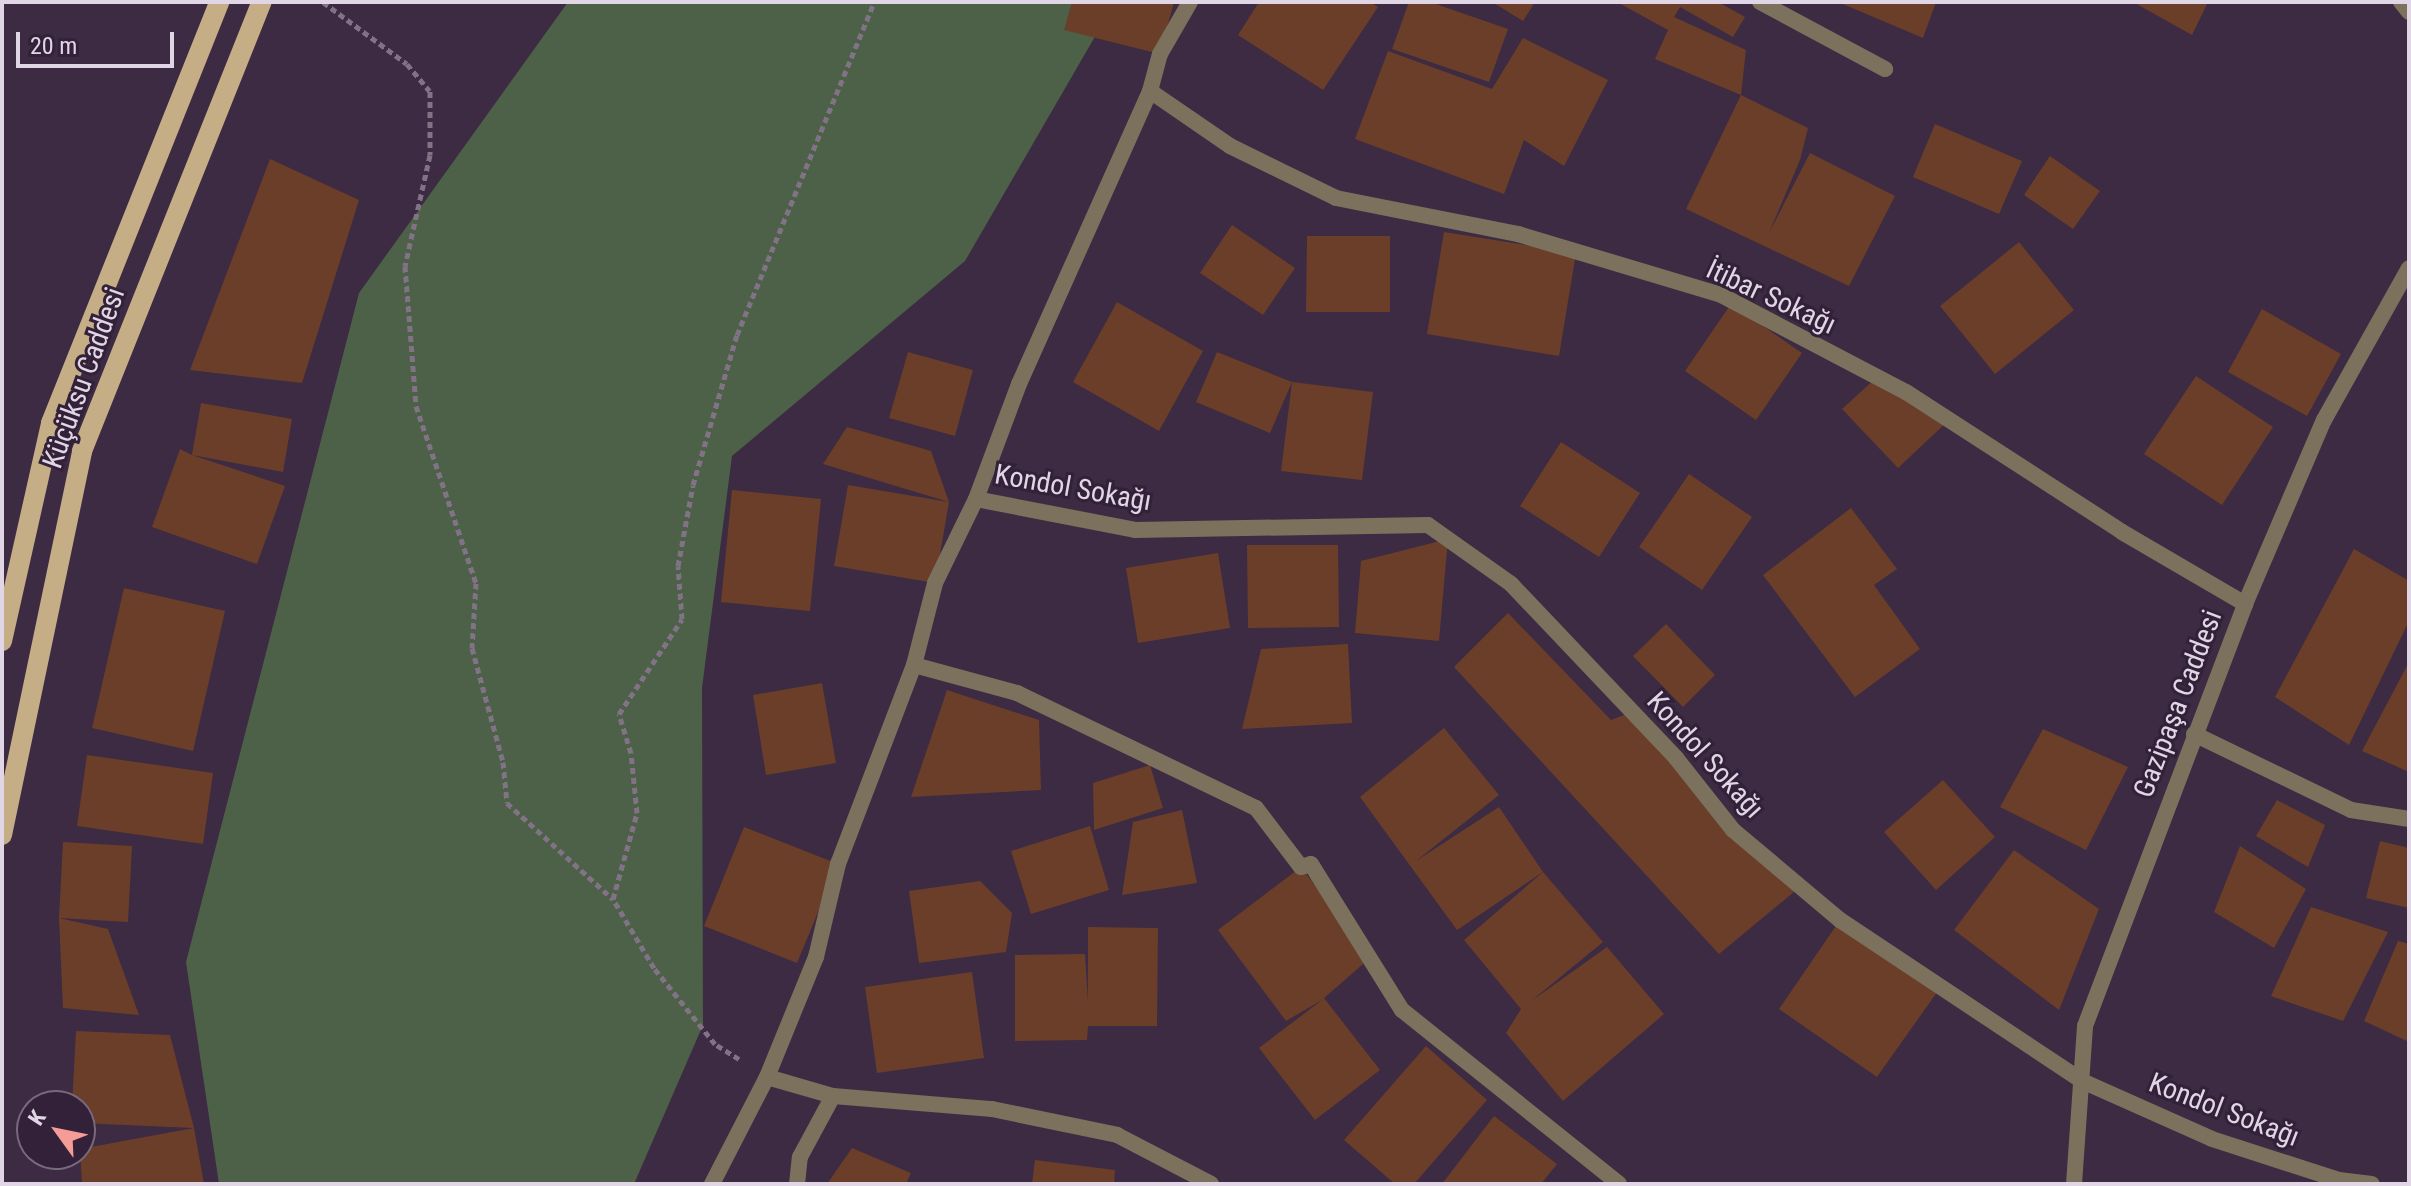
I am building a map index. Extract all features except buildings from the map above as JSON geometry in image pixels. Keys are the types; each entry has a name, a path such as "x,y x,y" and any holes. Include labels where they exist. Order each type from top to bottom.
{"main road":[{"name":"Küçüksu Caddesi","path":"2,641 51,423 219,2"},
{"name":"Küçüksu Caddesi","path":"2,835 82,451 262,2"}],"street":[{"path":"712,1184 767,1077 816,957 838,864 914,665 935,583 976,499 1019,384 1150,91 1160,54 1190,2"},
{"path":"1760,2 1885,69"},
{"path":"2401,2 2409,12"},
{"name":"İtibar Sokağı","path":"1150,91 1230,146 1336,198 1518,234 1721,295 1906,392 2122,532 2245,604"},
{"name":"Gazipaşa Caddesi","path":"2074,1184 2085,1026 2245,604 2324,420 2409,268"},
{"name":"Kondol Sokağı","path":"976,499 1135,530 1428,525 1511,584 1676,758 1733,830 1840,920 2082,1081 2212,1139 2339,1180 2372,1184"},
{"path":"914,665 1017,693 1256,808 1301,867 1311,864 1402,1010 1619,1184"},
{"path":"2194,734 2351,810 2409,819"},
{"path":"767,1077 833,1096 992,1109 1117,1135 1211,1184"},
{"path":"797,1184 800,1157 833,1096"}],"path":[{"path":"323,2 407,64 430,91 430,155 405,266 416,406 476,583 472,648 503,762 507,803 613,899 654,968 715,1044 767,1077"},
{"path":"613,899 637,813 631,753 619,714 682,619 678,566 691,498 737,335 874,2"}],"green space":[{"path":"568,2 1115,2 965,261 732,456 702,688 703,1025 634,1184 219,1184 186,962 359,293"}]}
